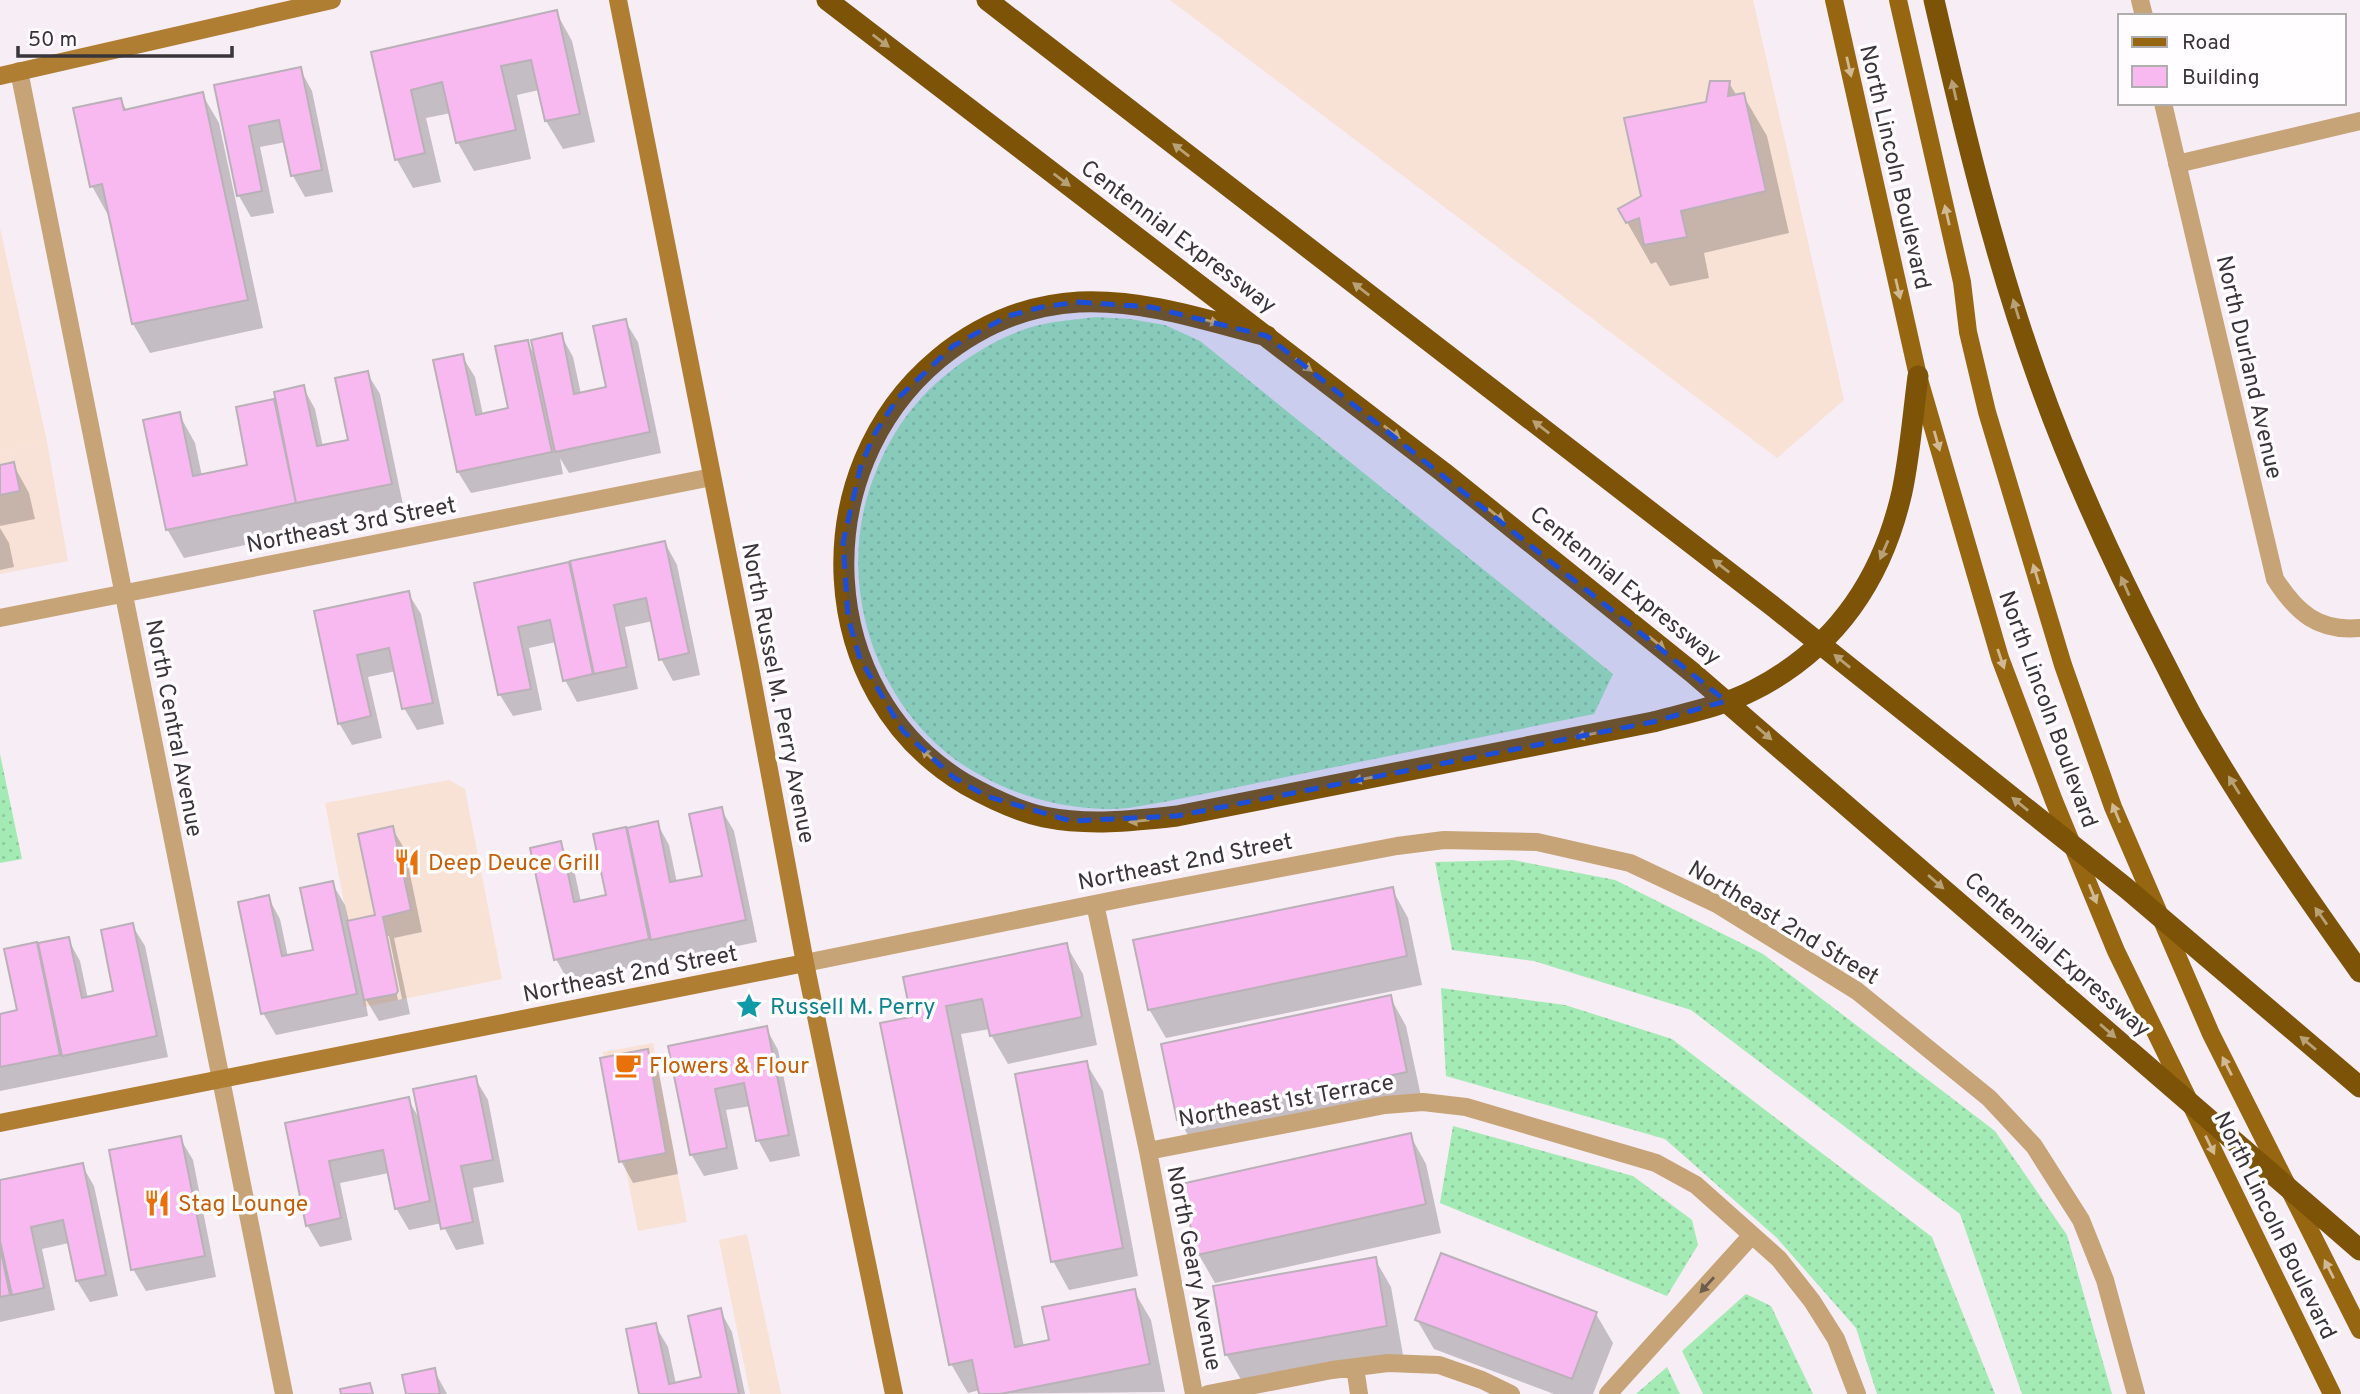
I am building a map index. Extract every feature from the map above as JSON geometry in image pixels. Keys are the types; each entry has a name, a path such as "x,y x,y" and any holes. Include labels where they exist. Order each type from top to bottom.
{"highway":[{"name":"Centennial Expressway","path":"827,0 1443,472 1693,673 2360,1250"},
{"path":"987,0 1775,608 2126,888 2360,1087"},
{"path":"1934,0 1963,128 2000,257 2036,374 2078,480 2131,598 2197,724 2270,844 2360,972"},
{"path":"1267,336 1151,307 1079,302 1042,307 1008,316 953,346 923,371 897,399 875,433 850,501 843,542 848,618 860,659 878,696 902,730 953,777 986,796 1042,816 1071,821 1115,823 1177,816 1653,722 1704,709 1752,691 1783,673 1835,630 1872,579 1888,542 1902,491 1918,376"}],"main road":[{"name":"North Lincoln Boulevard","path":"1834,0 1918,376 2000,658 2054,801 2116,951 2332,1394"},
{"name":"North Lincoln Boulevard","path":"1898,0 1962,282 1968,332 1987,412 2063,666 2113,807 2211,1034 2360,1330"}],"street":[{"path":"0,76 332,0"},
{"name":"North Russel M. Perry Avenue","path":"618,0 805,963 894,1394"},
{"name":"North Central Avenue","path":"19,71 284,1394"},
{"name":"North Durland Avenue","path":"2164,105 2275,579 2290,601 2307,617 2320,623 2360,628"},
{"path":"2177,164 2360,121"},
{"name":"Northeast 3rd Street","path":"0,618 712,477"},
{"name":"Northeast 2nd Street","path":"0,1123 1372,850 1444,840 1537,842 1630,863 1717,904 1857,991 1989,1098 2034,1146 2081,1220 2105,1280 2136,1394"},
{"name":"North Geary Avenue","path":"1095,904 1148,1151 1194,1394"},
{"name":"Northeast 1st Terrace","path":"1148,1151 1385,1105 1423,1102 1466,1107 1656,1163 1696,1185 1779,1259 1812,1301 1836,1339 1857,1394"},
{"path":"1608,1394 1752,1235"},
{"path":"1208,1394 1388,1363 1440,1365 1511,1394"},
{"path":"1355,1367 1359,1394"}],"highlighted area":[{"path":"1078,302 1151,307 1267,336 1726,701 1653,722 1177,816 1071,821 986,796 953,777 903,731 860,659 848,618 843,542 861,465 875,433 897,399 953,346 1008,316 1042,307"}],"shaded area":[{"path":"1170,0 1753,0 1844,400 1777,458"},
{"path":"0,228 47,442 0,452"},
{"path":"47,442 68,561 0,574 0,452"},
{"name":"Deep Deuce Grill","path":"449,780 465,789 502,979 364,1007 325,803"},
{"path":"653,1043 687,1222 638,1231 603,1052"},
{"path":"747,1234 781,1394 750,1394 719,1240"}],"green space":[{"path":"1096,317 1165,325 1200,341 1613,674 1594,714 1169,801 1114,809 1073,806 1025,795 980,775 945,751 915,721 891,687 874,648 862,607 858,565 861,523 872,482 884,453 909,413 930,389 962,362 1016,332 1053,322"},
{"path":"0,754 22,859 0,863"},
{"path":"1513,860 1615,880 1763,954 1995,1131 2067,1235 2112,1394 2022,1394 1960,1214 1691,1010 1534,961 1452,950 1435,862"},
{"path":"1441,988 1565,1005 1672,1039 1932,1237 1995,1394 1877,1394 1856,1328 1777,1238 1665,1139 1446,1076"},
{"path":"1453,1126 1633,1176 1692,1220 1698,1245 1667,1296 1440,1203"},
{"path":"1746,1294 1771,1306 1813,1394 1703,1394 1682,1351"},
{"path":"1667,1367 1680,1394 1636,1394"}],"building":[{"path":"557,10 580,114 545,121 531,60 501,66 516,130 456,143 442,82 411,90 425,153 395,160 371,52"},
{"path":"301,67 322,170 291,176 279,120 249,126 262,191 237,196 214,85"},
{"path":"1710,81 1730,81 1728,96 1744,93 1766,191 1681,211 1687,237 1644,245 1639,218 1626,223 1618,209 1641,196 1624,118 1706,102"},
{"path":"203,92 248,300 132,324 102,184 90,187 73,108 121,98 124,110"},
{"path":"626,319 650,432 555,452 531,340 562,333 574,394 606,387 593,326"},
{"path":"528,340 552,452 457,472 433,360 463,354 476,415 508,408 495,346"},
{"path":"368,371 392,484 296,503 274,392 304,385 317,446 348,440 335,378"},
{"path":"274,399 296,503 166,530 143,420 180,412 193,476 247,465 236,407"},
{"path":"14,462 20,491 0,495 0,465"},
{"path":"665,541 689,653 659,660 646,598 614,605 627,667 594,674 570,561"},
{"path":"569,562 593,674 563,681 550,620 518,627 531,689 498,695 474,583"},
{"path":"409,591 433,703 402,709 389,648 357,655 371,716 338,724 314,611"},
{"path":"722,807 746,920 651,940 627,828 658,821 670,882 702,876 689,814"},
{"path":"393,826 411,910 383,917 398,991 396,994 364,1000 347,921 375,915 358,834"},
{"path":"626,827 649,939 554,960 530,848 561,841 574,902 606,895 593,834"},
{"path":"333,881 357,994 261,1014 238,902 269,895 282,956 313,950 300,888"},
{"path":"1393,887 1407,956 1148,1010 1133,940"},
{"path":"133,923 157,1036 62,1056 38,943 69,937 82,998 113,991 101,930"},
{"path":"37,942 60,1055 0,1067 0,1014 17,1010 4,949"},
{"path":"1067,943 1082,1017 990,1036 982,999 946,1006 1015,1347 1049,1340 1042,1307 1135,1289 1150,1364 1000,1394 979,1394 972,1360 949,1365 880,1023 911,1017 903,977"},
{"path":"1391,995 1407,1072 1177,1120 1161,1044"},
{"path":"767,1026 789,1135 756,1141 744,1083 715,1089 727,1148 690,1155 668,1046"},
{"path":"648,1049 666,1153 619,1162 600,1058"},
{"path":"1087,1061 1123,1248 1051,1262 1015,1074"},
{"path":"476,1076 493,1160 461,1166 473,1222 441,1229 413,1089"},
{"path":"409,1097 430,1201 395,1209 383,1150 329,1161 341,1218 306,1226 285,1123"},
{"path":"1411,1133 1426,1204 1197,1255 1181,1184"},
{"name":"Stag Lounge","path":"181,1136 205,1256 131,1270 109,1150"},
{"path":"83,1163 106,1275 76,1281 63,1220 31,1227 44,1288 12,1295 0,1241 0,1180"},
{"path":"0,1247 10,1295 0,1297"},
{"path":"1441,1253 1597,1312 1572,1379 1415,1320"},
{"path":"1376,1257 1387,1326 1225,1355 1213,1286"},
{"path":"721,1308 739,1394 639,1394 626,1329 656,1323 669,1384 701,1377 688,1316"},
{"path":"435,1368 440,1394 406,1394 402,1375"},
{"path":"370,1383 373,1394 341,1394 340,1389"}],"place":[{"name":"Deep Deuce Grill","path":"407,862"},
{"name":"Russell M. Perry","path":"749,1006"},
{"name":"Flowers & Flour","path":"628,1065"},
{"name":"Stag Lounge","path":"157,1203"}]}
